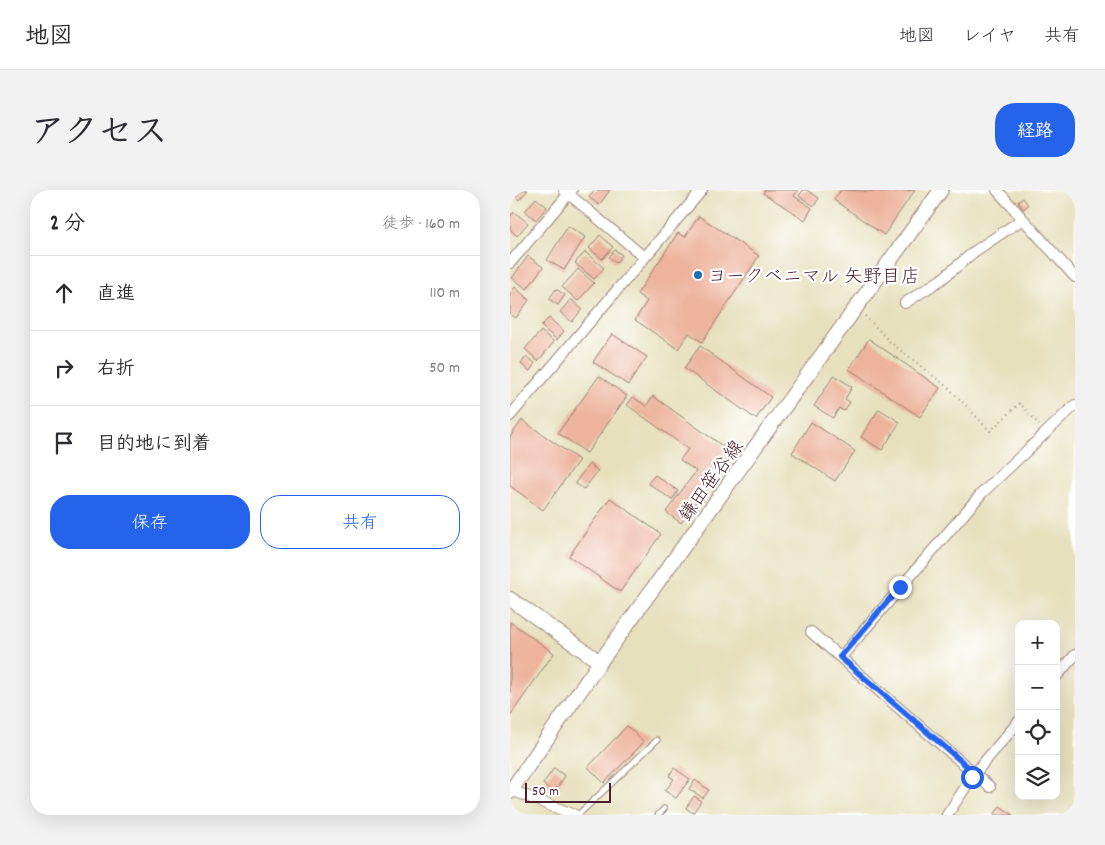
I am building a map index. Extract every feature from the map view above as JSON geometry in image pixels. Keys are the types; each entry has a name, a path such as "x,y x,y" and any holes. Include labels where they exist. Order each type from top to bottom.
{"street":[{"path":"510,416 702,190"},
{"name":"鎌田笹谷線","path":"512,787 941,190"},
{"path":"997,190 1075,277"},
{"path":"510,263 568,191 644,257"},
{"path":"905,303 942,279 975,251 1023,219"},
{"path":"840,657 982,494 1075,406"},
{"path":"510,599 600,662"},
{"path":"811,632 990,787"},
{"path":"1060,672 1075,655"},
{"path":"947,815 975,773 1015,726"},
{"path":"512,787 577,815"}],"lane":[{"path":"577,815 657,740"},
{"path":"658,815 664,809"}],"path":[{"path":"857,308 890,342 950,389 990,431 1020,403 1046,432"}],"building":[{"path":"510,190 528,190 519,200"},
{"path":"594,190 610,190 599,205 589,197"},
{"path":"765,190 798,190 794,196 812,208 805,220 763,193"},
{"path":"803,190 807,190 819,198 814,206 799,196"},
{"path":"841,190 889,192 915,190 884,235 834,200"},
{"path":"536,198 547,207 536,220 525,211"},
{"path":"1023,198 1028,205 1023,209 1018,202"},
{"path":"514,212 528,223 517,236 510,229 510,217"},
{"name":"ヨークベニマル 矢野目店","path":"699,216 759,256 702,342 689,333 678,349 635,320 647,301 637,294 678,233 685,237"},
{"path":"568,226 585,237 564,270 547,260"},
{"path":"600,235 613,247 602,259 589,248"},
{"path":"615,250 622,255 616,263 609,257"},
{"path":"585,252 604,268 594,279 575,263"},
{"path":"528,256 543,267 527,289 512,278"},
{"path":"578,269 594,283 578,301 562,287"},
{"path":"515,287 529,300 516,318 510,314 510,294"},
{"path":"556,289 565,295 558,305 549,299"},
{"path":"571,299 582,309 572,322 560,312"},
{"path":"549,318 564,331 557,340 541,326"},
{"path":"541,331 554,342 538,361 525,349"},
{"path":"612,334 647,357 628,385 593,362"},
{"path":"869,339 940,388 920,417 849,369"},
{"path":"700,346 771,397 756,419 684,368"},
{"path":"526,357 535,363 530,371 521,364"},
{"path":"834,375 852,387 845,399 850,402 844,411 839,408 833,418 814,406"},
{"path":"599,376 627,396 587,453 558,433"},
{"path":"653,396 731,452 681,523 666,512 696,471 680,460 688,449 627,405 633,397 646,406"},
{"path":"879,409 900,422 882,450 861,437"},
{"path":"522,420 579,460 543,510 510,486 510,437"},
{"path":"811,422 855,451 835,481 792,453"},
{"path":"589,464 598,471 584,489 575,483"},
{"path":"655,475 678,491 672,500 648,483"},
{"path":"610,498 661,534 620,592 569,556"},
{"path":"510,622 554,653 510,716"},
{"path":"627,726 644,742 604,783 588,767"},
{"path":"554,768 565,776 554,792 543,784"},
{"path":"674,768 690,779 676,798 665,791 674,779 669,776"},
{"path":"695,780 709,790 703,798 689,789"},
{"path":"694,796 701,801 693,813 686,808"},
{"path":"1000,806 1013,815 994,815"}],"place":[{"name":"ヨークベニマル 矢野目店","path":"698,275"}],"route":[{"path":"900,587 840,657 975,773 972,777"}]}
